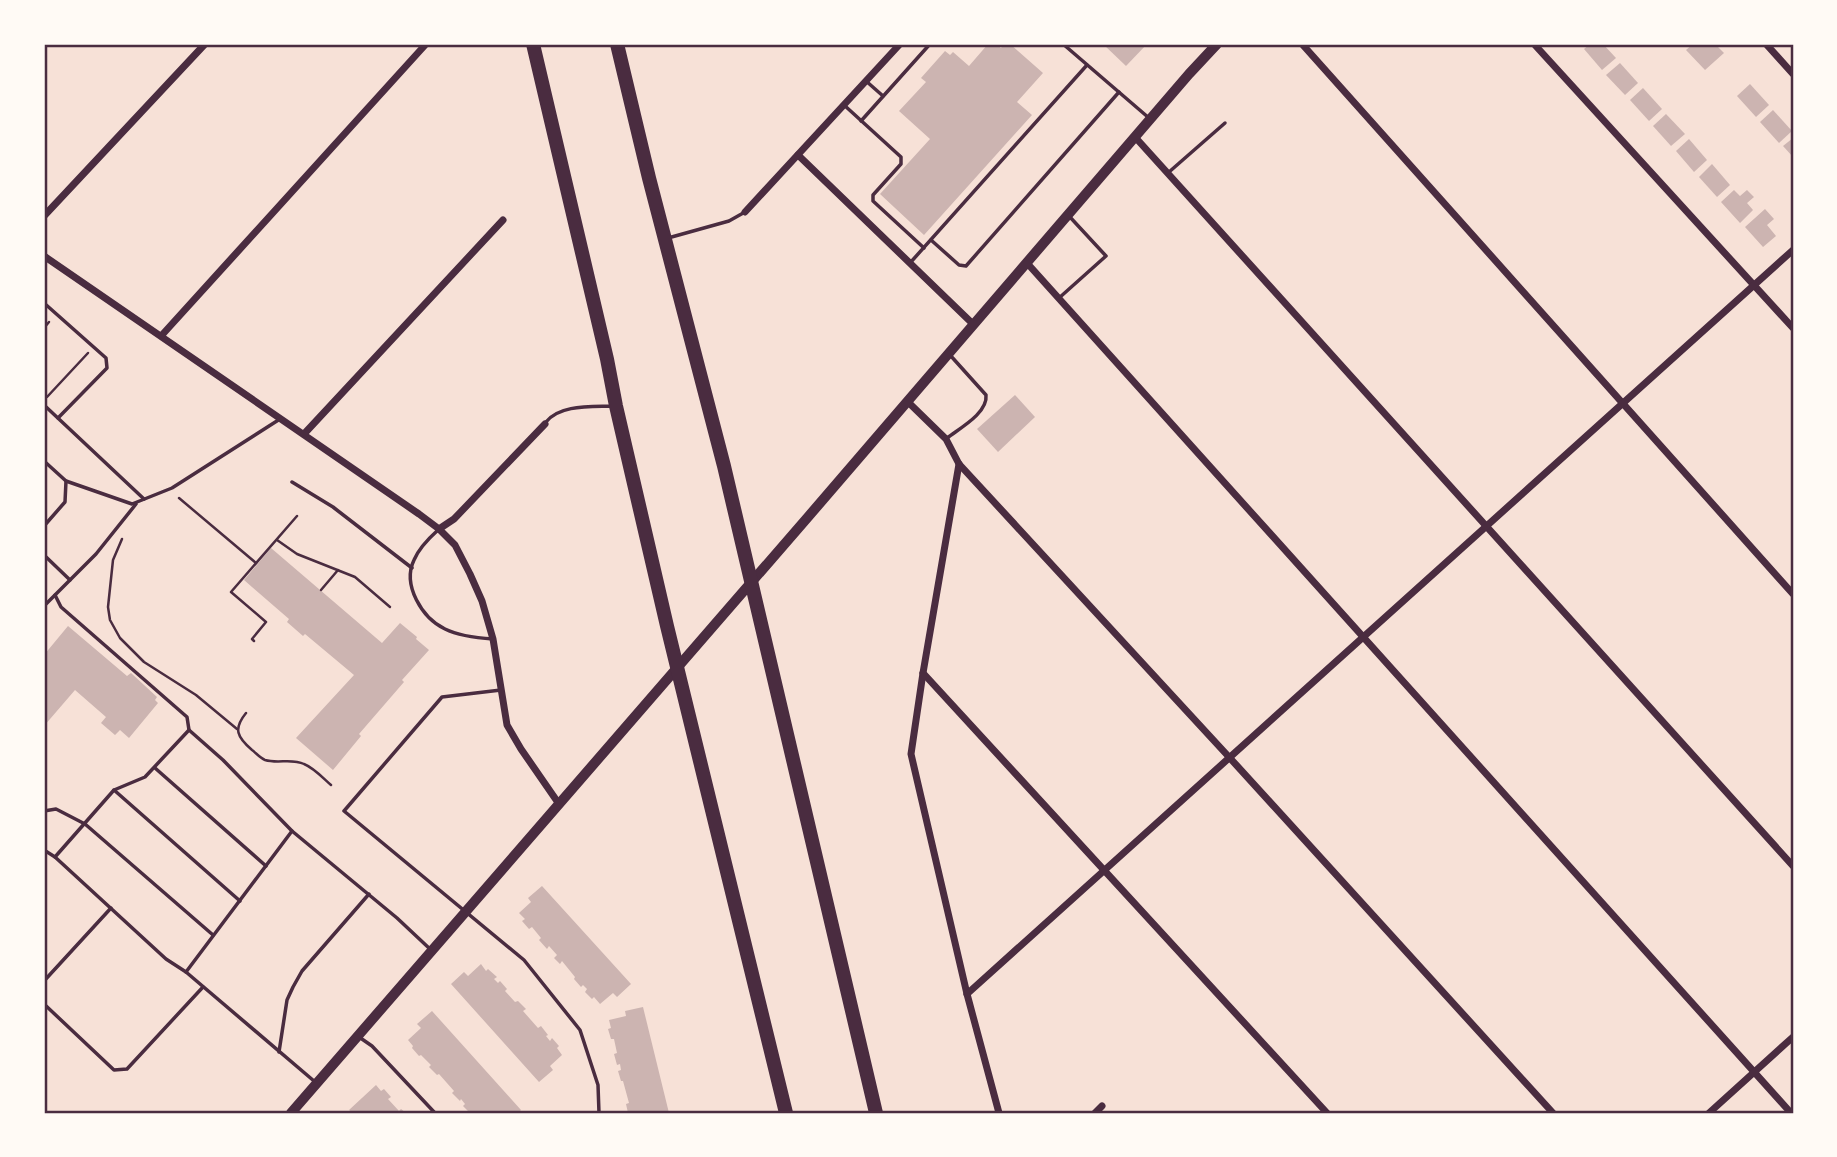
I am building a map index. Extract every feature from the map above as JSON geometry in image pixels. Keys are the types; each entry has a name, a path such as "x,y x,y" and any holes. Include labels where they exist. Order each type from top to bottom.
{"highway":[{"path":"533,44 667,626 786,1113"},
{"path":"617,44 727,478 876,1113"}],"main road":[{"path":"291,1113 1217,44"}],"street":[{"path":"44,216 205,44"},
{"path":"162,335 426,44"},
{"path":"745,212 900,44"},
{"path":"1302,44 1793,594"},
{"path":"1534,44 1793,328"},
{"path":"1766,44 1793,74"},
{"path":"1135,136 1793,866"},
{"path":"798,155 974,325"},
{"path":"304,434 502,220"},
{"path":"967,994 1793,250"},
{"path":"44,256 304,434 439,529 455,545 482,601 493,639 507,725 559,804"},
{"path":"1027,263 1791,1113"},
{"path":"907,401 946,439 959,464 1553,1113"},
{"path":"439,529 454,519 545,424"},
{"path":"959,464 911,754 967,994 999,1113"},
{"path":"923,673 1327,1113"},
{"path":"1709,1113 1793,1037"},
{"path":"1095,1113 1102,1106"}],"lane":[{"path":"861,121 930,44"},
{"path":"1063,44 1150,120"},
{"path":"910,263 1087,65"},
{"path":"866,81 883,96"},
{"path":"931,240 959,265 966,266 1119,92"},
{"path":"844,106 901,157 901,164 873,195 873,201 924,248"},
{"path":"1168,173 1225,123"},
{"path":"665,239 729,221 745,212"},
{"path":"1059,298 1105,256 1068,215"},
{"path":"44,303 106,358 107,368 58,418"},
{"path":"946,439 975,415 986,404 987,399 949,354"},
{"path":"44,405 144,499"},
{"path":"545,424 551,415 568,409 616,406"},
{"path":"44,461 66,481 132,504 172,488 281,418"},
{"path":"44,526 65,502 66,481"},
{"path":"292,482 333,507 412,568"},
{"path":"44,606 96,554 137,502"},
{"path":"439,529 427,539 412,562 412,585 417,604 431,620 448,631 493,639"},
{"path":"44,555 69,580"},
{"path":"55,595 61,607 187,717 189,730 223,760 292,831 432,950"},
{"path":"501,690 442,697 344,811 524,960 580,1030 598,1085 599,1113"},
{"path":"55,857 114,790 145,777 189,730"},
{"path":"155,768 266,866"},
{"path":"114,790 240,901"},
{"path":"44,811 56,809 85,824 213,935"},
{"path":"186,972 292,831"},
{"path":"44,850 55,857 166,959 186,972 317,1083"},
{"path":"279,1052 287,1000 292,987 302,971 369,894"},
{"path":"44,981 111,908"},
{"path":"44,1004 114,1070 127,1069 203,987"},
{"path":"357,1036 372,1046 435,1113"}],"path":[{"path":"44,328 49,322"},
{"path":"47,397 90,351"},
{"path":"179,498 256,563"},
{"path":"254,641 251,639 266,622 231,592 297,516"},
{"path":"125,534 113,560 108,607 110,620 120,638 144,662 195,695 237,729 244,743 262,759 304,764 331,785"},
{"path":"276,540 298,554 355,576 390,607"},
{"path":"321,590 338,570"},
{"path":"237,729 246,713"}],"building":[{"path":"988,44 996,44 1001,48 1004,44 1010,44 1043,73 1017,102 1032,115 924,235 880,194 930,139 899,111 926,82 921,78 945,51 950,55 953,52 969,66"},
{"path":"1103,44 1147,44 1126,66"},
{"path":"1590,44 1603,44 1616,58 1602,70 1584,49"},
{"path":"1693,44 1715,44 1724,53 1705,70 1686,50"},
{"path":"1620,63 1638,83 1625,95 1606,75"},
{"path":"1750,84 1769,105 1756,117 1737,96"},
{"path":"1643,88 1662,109 1649,121 1630,100"},
{"path":"1773,110 1792,131 1779,143 1760,122"},
{"path":"1666,114 1685,134 1671,146 1653,126"},
{"path":"1793,138 1793,157 1783,146"},
{"path":"1689,139 1707,160 1694,172 1676,151"},
{"path":"1712,164 1730,185 1717,197 1699,177"},
{"path":"1734,190 1740,196 1747,190 1754,197 1747,203 1753,210 1740,223 1721,202"},
{"path":"1765,209 1774,219 1767,225 1776,236 1763,247 1745,227"},
{"path":"1015,395 1035,417 998,452 977,429"},
{"path":"271,548 382,643 400,623 429,650 402,680 404,682 359,734 361,736 333,770 296,738 354,675 305,634 303,636 287,622 289,619 244,580"},
{"path":"68,626 127,676 131,673 157,697 155,700 158,703 129,738 120,730 115,735 101,723 106,717 75,690 44,726 44,655"},
{"path":"542,886 631,984 617,997 613,993 600,1004 594,997 592,999 585,992 587,989 583,985 581,987 562,961 560,964 554,958 557,955 549,946 547,949 539,940 541,938 532,927 529,929 522,921 525,919 519,913 531,902 528,898"},
{"path":"481,964 486,971 488,969 497,977 494,979 498,983 500,981 515,1002 518,1001 526,1009 523,1011 538,1028 541,1026 550,1041 552,1038 559,1046 557,1048 562,1055 550,1066 553,1070 539,1082 451,984 464,972 468,976"},
{"path":"643,1007 669,1113 628,1113 626,1104 629,1103 618,1071 621,1070 620,1064 617,1065 614,1054 617,1053 614,1039 611,1039 608,1029 611,1028 609,1020 626,1016 625,1011"},
{"path":"432,1011 521,1110 518,1113 470,1113 439,1074 429,1067 431,1065 412,1048 408,1040 421,1028 417,1024"},
{"path":"376,1085 381,1091 384,1089 391,1097 388,1099 399,1111 401,1109 406,1113 353,1113 349,1110"}]}
